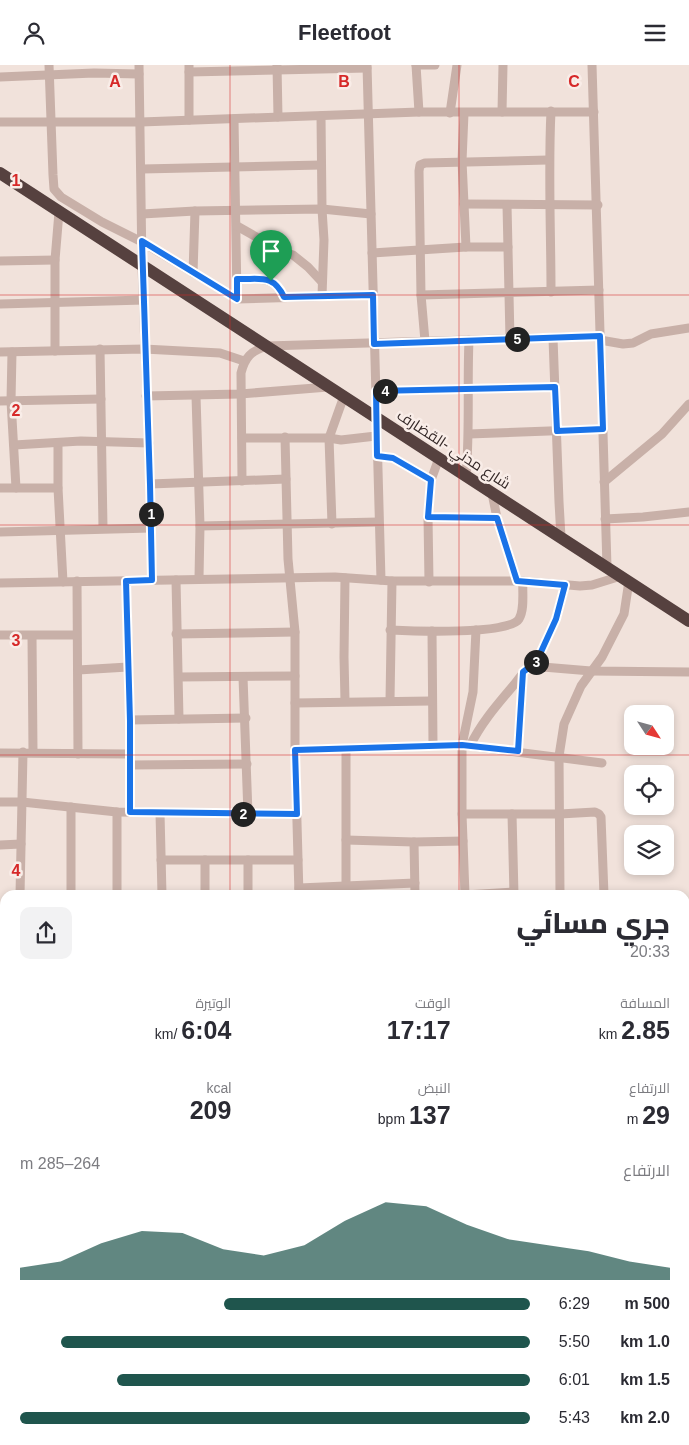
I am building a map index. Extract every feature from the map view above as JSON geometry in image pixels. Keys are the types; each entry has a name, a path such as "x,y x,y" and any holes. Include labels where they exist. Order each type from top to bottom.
{"highway":[{"name":"شارع مدني -القضارف","path":"0,173 689,621"}],"street":[{"path":"419,112 416,65 435,65"},
{"path":"450,113 457,65"},
{"path":"502,65 502,112"},
{"path":"592,65 598,205 607,567"},
{"path":"190,120 189,69 367,67 381,581"},
{"path":"277,68 278,117"},
{"path":"0,77 49,70 139,69 144,349 149,443 152,580"},
{"path":"49,70 54,189 61,197 94,217 142,241 237,299 373,295"},
{"path":"551,111 548,160 551,204 551,292"},
{"path":"0,122 141,122 419,112 594,112"},
{"path":"464,113 462,161 466,247"},
{"path":"321,116 324,240 322,296"},
{"path":"234,119 237,299"},
{"path":"425,341 421,295 420,165 425,163 462,161 548,160"},
{"path":"142,169 321,165"},
{"path":"464,204 598,205"},
{"path":"507,205 510,339"},
{"path":"142,214 194,211 322,209 371,214"},
{"path":"193,273 194,211"},
{"path":"55,351 55,260 59,212"},
{"path":"237,226 283,252 293,255 322,282"},
{"path":"372,253 466,247 508,247"},
{"path":"0,261 55,260"},
{"path":"237,279 263,279 271,281 284,297"},
{"path":"421,295 599,290"},
{"path":"0,304 144,300"},
{"path":"242,481 241,373 244,361 255,350 267,346 553,338 600,338 623,344 633,343 651,334 689,329"},
{"path":"553,338 562,537"},
{"path":"466,476 469,434 467,388 469,340"},
{"path":"100,349 103,528"},
{"path":"0,352 144,349 220,353 244,361"},
{"path":"12,352 16,488"},
{"path":"146,396 240,394 328,387"},
{"path":"376,391 555,387"},
{"path":"196,396 200,527 199,578"},
{"path":"332,524 329,438 344,396"},
{"path":"0,401 101,399"},
{"path":"604,482 662,435 689,405"},
{"path":"469,434 603,429"},
{"path":"242,438 285,437 341,440 376,436"},
{"path":"285,437 290,579 295,632 295,750 299,890"},
{"path":"14,445 101,441 149,443"},
{"path":"58,443 58,488 64,582"},
{"path":"377,456 393,458 431,480"},
{"path":"429,582 428,517 431,480 439,458"},
{"path":"150,484 286,479"},
{"path":"0,488 58,488"},
{"path":"390,630 476,630 508,626 515,624 520,618 522,611 520,581 497,518 492,493"},
{"path":"605,519 689,512"},
{"path":"428,517 497,518"},
{"path":"200,527 378,523"},
{"path":"0,532 151,528"},
{"path":"0,583 199,578 345,578 429,582 520,581 580,586 625,579 624,614 602,657 581,686 564,724 559,756 560,890"},
{"path":"345,578 345,701"},
{"path":"176,579 179,719"},
{"path":"77,581 78,755"},
{"path":"126,581 130,721 130,812"},
{"path":"390,700 392,581"},
{"path":"535,665 556,619 565,585"},
{"path":"465,890 462,814 466,745 473,692 476,630"},
{"path":"432,631 431,701 433,745"},
{"path":"176,634 295,632"},
{"path":"0,635 76,635"},
{"path":"20,890 22,802 28,752 32,636"},
{"path":"466,745 502,697 523,672 531,666 591,671 689,672"},
{"path":"78,670 128,667"},
{"path":"518,751 523,672"},
{"path":"179,677 295,676"},
{"path":"243,677 246,718 248,814"},
{"path":"295,703 390,700 431,701"},
{"path":"130,721 246,718"},
{"path":"295,750 466,745 602,763"},
{"path":"346,749 346,885"},
{"path":"0,753 130,754"},
{"path":"130,765 247,764"},
{"path":"0,802 22,802 117,812 297,814"},
{"path":"71,807 71,890"},
{"path":"117,812 117,890"},
{"path":"462,814 595,812 601,817 604,890"},
{"path":"160,813 162,890"},
{"path":"512,814 514,890"},
{"path":"346,840 463,841"},
{"path":"414,842 415,890"},
{"path":"0,845 21,844"},
{"path":"161,860 298,859"},
{"path":"205,860 205,890"},
{"path":"248,860 248,890"},
{"path":"307,890 346,885 415,883"}],"route":[{"path":"142,241 237,299 237,279 263,279 271,281 284,297 373,295 374,344 600,336 603,429 557,431 555,387 376,391 378,419 376,436 377,456 393,458 402,462 431,480 428,517 497,518 517,581 565,585 556,619 535,665 528,667 523,672 518,751 462,745 295,750 297,814 130,812 130,721 126,581 152,580 142,241"}]}
